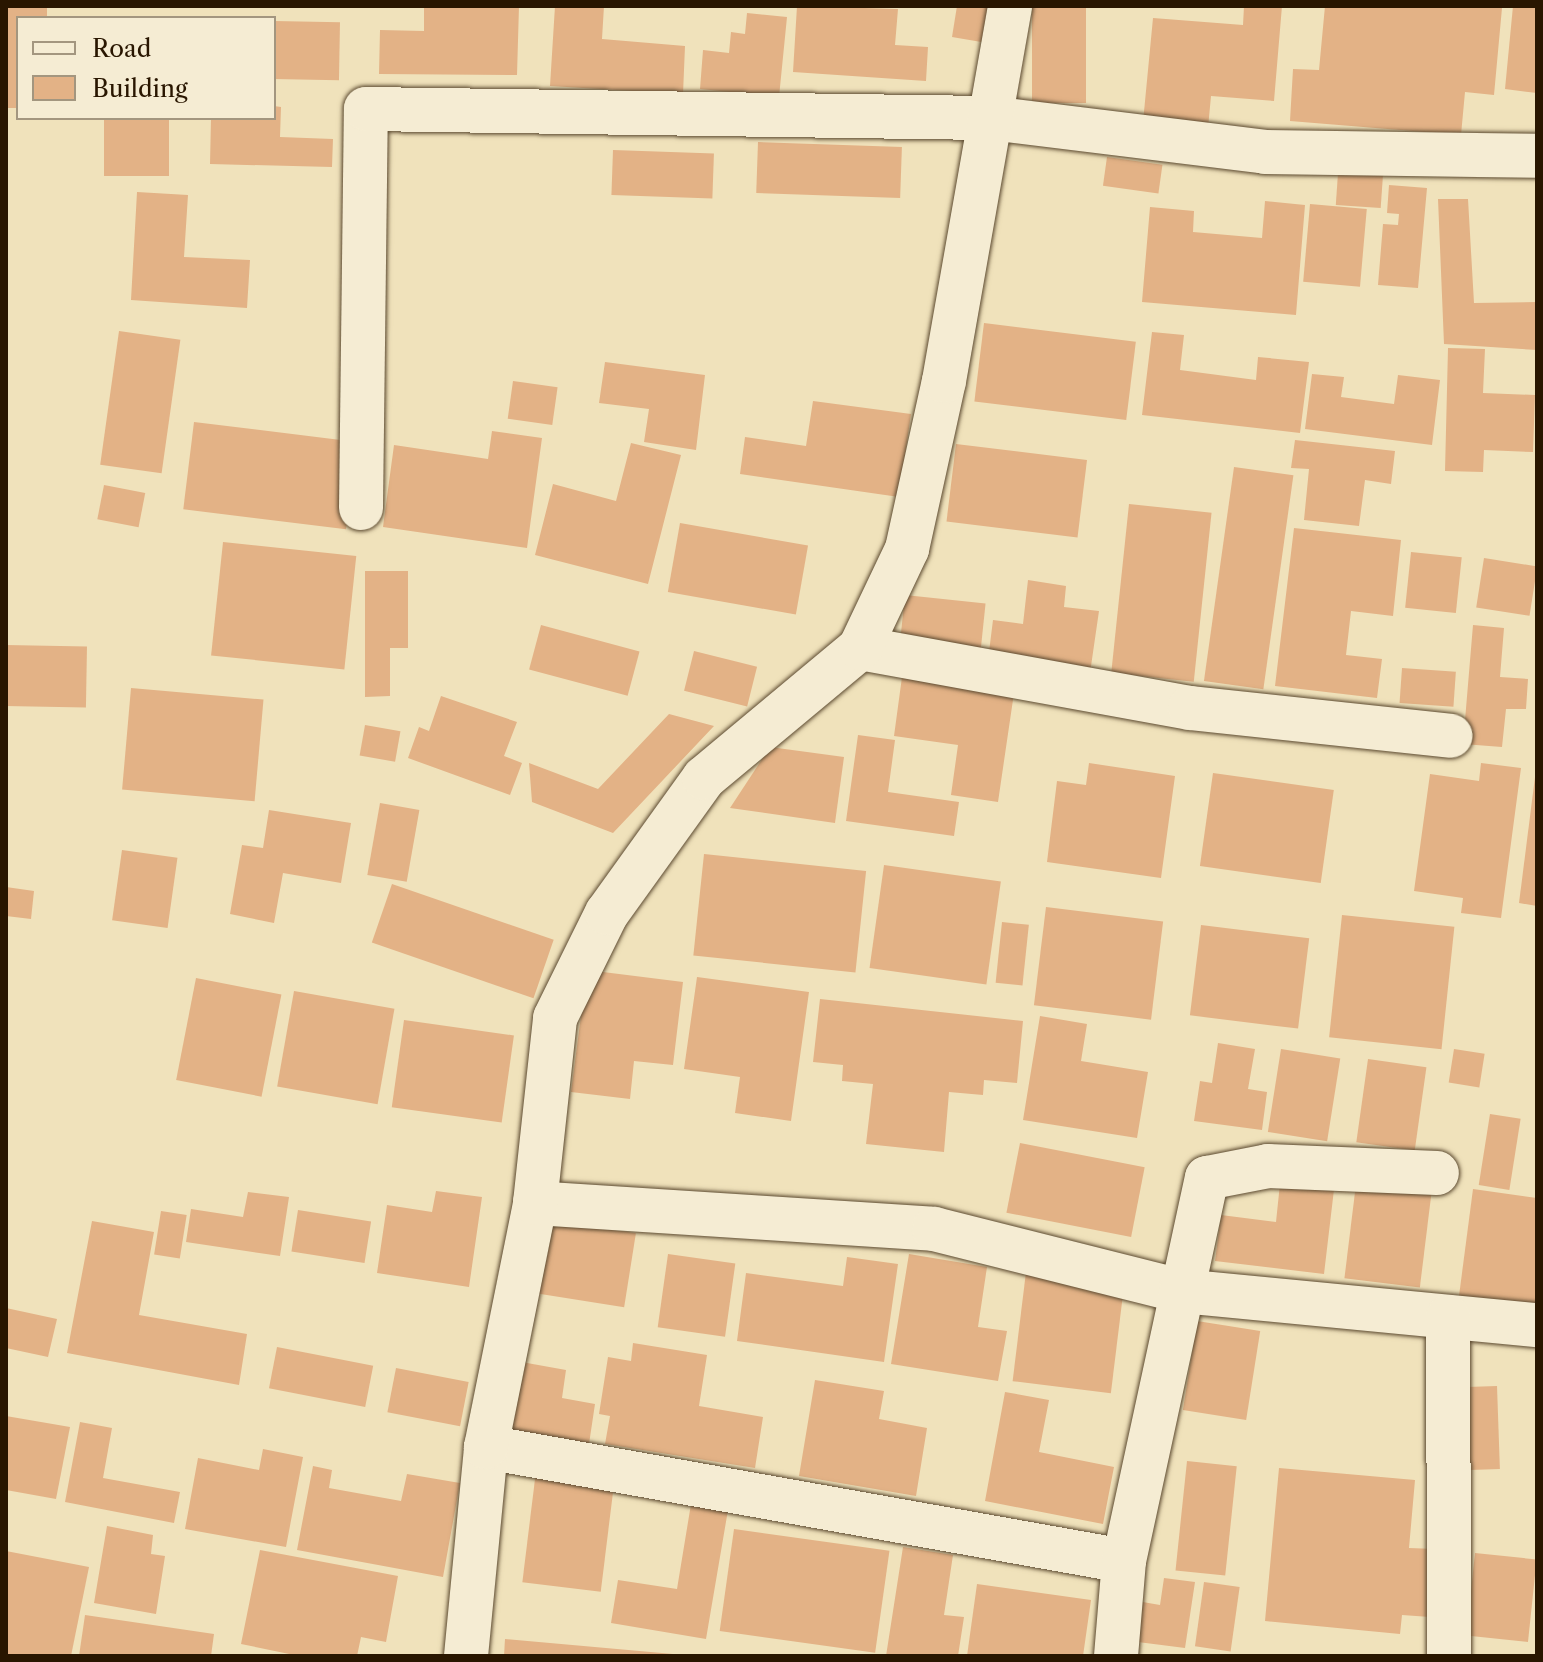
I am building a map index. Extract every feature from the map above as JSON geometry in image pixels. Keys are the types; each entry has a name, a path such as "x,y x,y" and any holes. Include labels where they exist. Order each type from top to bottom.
{"street":[{"path":"466,1656 486,1447 535,1203 555,1018 607,913 704,778 860,648 907,549 944,381 1010,6"},
{"path":"361,508 366,109 990,118 1265,152 1537,156"},
{"path":"860,648 1190,708 1450,736"},
{"path":"1116,1656 1124,1561 1207,1178 1268,1166 1437,1173"},
{"path":"535,1203 934,1229 1181,1291 1537,1325"},
{"path":"1448,1317 1449,1656"},
{"path":"486,1447 1124,1561"}],"building":[{"path":"6,6 47,6 47,16 16,16 16,108 6,108"},
{"path":"424,6 519,6 517,75 379,74 380,30 424,31"},
{"path":"555,6 604,6 602,39 685,46 683,94 550,86"},
{"path":"797,6 898,9 895,45 928,47 926,81 793,72"},
{"path":"957,6 999,6 993,44 952,37"},
{"path":"1032,6 1086,6 1086,103 1032,103"},
{"path":"1244,6 1282,6 1274,101 1211,96 1208,128 1143,122 1153,18 1243,25"},
{"path":"1325,6 1502,8 1494,95 1465,92 1461,135 1290,121 1293,69 1319,70"},
{"path":"1513,6 1537,8 1537,93 1505,89"},
{"path":"747,13 787,17 779,97 700,89 703,50 729,53 731,32 745,34"},
{"path":"276,21 340,22 339,80 276,79"},
{"path":"276,106 281,107 280,137 333,139 332,167 210,164 211,120 276,120"},
{"path":"104,120 169,120 169,176 104,176"},
{"path":"758,142 902,147 900,198 756,193"},
{"path":"613,150 714,154 712,198 611,195"},
{"path":"1107,157 1162,165 1158,194 1103,186"},
{"path":"1339,159 1384,162 1381,208 1336,205"},
{"path":"1389,185 1427,188 1418,288 1378,285 1383,224 1398,225 1399,214 1387,213"},
{"path":"137,192 188,195 184,257 250,260 247,308 131,300"},
{"path":"1438,199 1468,199 1474,303 1537,302 1537,350 1444,344"},
{"path":"1265,201 1305,205 1296,315 1142,302 1150,207 1194,211 1193,232 1262,238"},
{"path":"1310,204 1367,209 1360,287 1303,282"},
{"path":"984,323 1136,342 1126,420 974,401"},
{"path":"119,331 180,340 162,473 100,465"},
{"path":"1152,332 1184,335 1180,370 1256,380 1258,357 1309,362 1300,433 1142,415"},
{"path":"1448,348 1485,349 1483,393 1535,395 1533,452 1484,450 1483,472 1445,471"},
{"path":"605,362 705,375 696,450 644,442 649,409 599,403"},
{"path":"1312,374 1344,377 1341,397 1394,404 1398,375 1440,380 1432,445 1305,429"},
{"path":"513,381 558,387 552,425 508,419"},
{"path":"813,401 911,414 899,497 740,474 745,437 806,446"},
{"path":"194,422 357,442 346,529 183,509"},
{"path":"492,431 542,438 527,548 383,527 394,445 488,459"},
{"path":"1295,440 1395,451 1391,484 1365,480 1359,526 1304,520 1309,469 1291,468"},
{"path":"631,443 681,455 648,584 535,555 553,484 616,501"},
{"path":"956,444 1087,460 1078,538 946,521"},
{"path":"1234,467 1293,475 1263,689 1204,681"},
{"path":"104,485 145,493 139,527 97,519"},
{"path":"1129,504 1212,513 1194,682 1111,673"},
{"path":"680,523 808,546 796,615 668,592"},
{"path":"1294,528 1401,540 1393,616 1351,611 1346,655 1382,659 1377,698 1275,686"},
{"path":"223,542 356,556 344,669 211,655"},
{"path":"1411,552 1462,557 1456,613 1405,608"},
{"path":"1484,558 1537,566 1530,616 1476,607"},
{"path":"365,571 408,571 408,648 390,648 390,696 365,697"},
{"path":"1028,580 1066,586 1064,607 1099,611 1090,673 988,660 993,620 1023,624"},
{"path":"905,595 986,603 979,661 899,653"},
{"path":"541,625 640,651 628,696 529,669"},
{"path":"1473,625 1504,628 1500,677 1528,679 1526,709 1506,709 1502,747 1463,744"},
{"path":"6,645 87,646 86,707 6,706"},
{"path":"694,651 757,667 747,707 684,691"},
{"path":"1402,668 1456,672 1453,707 1400,703"},
{"path":"902,677 1014,693 998,802 951,795 958,745 894,736"},
{"path":"131,688 263,700 255,801 122,790"},
{"path":"441,696 517,722 504,756 522,763 510,795 408,758 419,727 429,731"},
{"path":"669,714 714,726 613,833 532,802 529,763 598,789"},
{"path":"365,725 400,731 395,762 360,756"},
{"path":"858,735 895,740 888,792 959,802 954,836 846,821"},
{"path":"770,747 844,757 835,823 730,808"},
{"path":"1089,763 1175,776 1161,878 1047,862 1057,781 1086,785"},
{"path":"1481,763 1521,768 1501,918 1461,913 1463,898 1414,891 1430,774 1479,781"},
{"path":"1213,773 1334,790 1321,883 1200,866"},
{"path":"1537,777 1537,906 1519,903"},
{"path":"380,803 419,810 407,882 367,875"},
{"path":"269,810 351,823 341,883 283,873 274,923 230,914 242,845 263,848"},
{"path":"122,850 177,858 168,928 112,920"},
{"path":"704,854 866,871 855,972 693,955"},
{"path":"884,865 1001,881 986,984 870,968"},
{"path":"392,884 554,940 533,998 372,943"},
{"path":"6,887 34,891 31,919 6,916"},
{"path":"1046,907 1163,921 1151,1020 1034,1005"},
{"path":"1342,915 1454,927 1442,1049 1329,1037"},
{"path":"1002,922 1029,925 1022,985 996,983"},
{"path":"1201,925 1309,938 1298,1029 1190,1015"},
{"path":"587,970 683,982 673,1065 634,1061 630,1099 571,1092"},
{"path":"697,977 809,992 791,1121 735,1113 740,1077 684,1069"},
{"path":"196,978 281,995 262,1097 176,1080"},
{"path":"294,991 394,1009 378,1104 277,1087"},
{"path":"820,999 1023,1021 1017,1083 984,1080 983,1095 949,1092 944,1152 866,1144 873,1084 842,1081 843,1065 813,1062"},
{"path":"1040,1016 1087,1024 1081,1061 1148,1072 1137,1138 1023,1120"},
{"path":"404,1020 514,1035 502,1123 392,1107"},
{"path":"1218,1043 1255,1049 1248,1089 1267,1092 1262,1130 1194,1121 1200,1081 1212,1083"},
{"path":"1281,1049 1340,1058 1327,1141 1268,1132"},
{"path":"1454,1049 1485,1054 1479,1087 1449,1083"},
{"path":"1368,1059 1426,1067 1415,1150 1356,1142"},
{"path":"1490,1114 1521,1119 1509,1190 1479,1185"},
{"path":"1020,1143 1145,1167 1131,1237 1006,1213"},
{"path":"1281,1174 1335,1181 1324,1274 1215,1261 1221,1215 1276,1222"},
{"path":"1356,1184 1431,1193 1420,1288 1344,1278"},
{"path":"1473,1189 1537,1198 1537,1307 1459,1296"},
{"path":"436,1191 482,1197 469,1287 377,1273 387,1205 432,1212"},
{"path":"248,1192 289,1197 280,1256 186,1242 191,1209 243,1217"},
{"path":"298,1210 371,1222 365,1263 291,1251"},
{"path":"161,1211 187,1215 180,1259 154,1254"},
{"path":"546,1219 636,1233 624,1307 534,1293"},
{"path":"92,1221 154,1232 139,1315 247,1334 239,1385 67,1353"},
{"path":"668,1254 735,1263 725,1337 658,1327"},
{"path":"909,1254 987,1267 978,1327 1007,1331 998,1381 891,1364"},
{"path":"847,1257 898,1264 884,1362 737,1341 746,1273 843,1286"},
{"path":"1026,1272 1124,1284 1111,1393 1013,1381"},
{"path":"6,1308 57,1319 48,1357 6,1348"},
{"path":"1197,1321 1260,1331 1246,1420 1183,1410"},
{"path":"633,1343 707,1355 699,1406 763,1417 755,1468 605,1444 610,1416 599,1414 608,1357 631,1361"},
{"path":"277,1347 373,1366 365,1407 269,1388"},
{"path":"516,1361 566,1370 562,1398 595,1404 589,1444 505,1430"},
{"path":"396,1368 469,1382 460,1426 387,1412"},
{"path":"815,1380 884,1391 879,1419 927,1428 916,1496 799,1476"},
{"path":"1497,1386 1500,1469 1470,1470 1467,1387"},
{"path":"1005,1392 1049,1400 1039,1452 1114,1467 1103,1524 985,1501"},
{"path":"6,1416 70,1427 56,1499 6,1490"},
{"path":"80,1422 112,1428 103,1478 180,1492 174,1523 65,1502"},
{"path":"263,1449 303,1457 286,1547 185,1529 198,1458 259,1470"},
{"path":"1187,1461 1237,1466 1225,1576 1176,1570"},
{"path":"313,1466 332,1470 329,1488 401,1501 407,1474 460,1483 443,1577 297,1550"},
{"path":"1279,1468 1415,1480 1409,1548 1436,1549 1430,1617 1402,1615 1400,1634 1265,1621"},
{"path":"536,1471 614,1481 601,1592 522,1582"},
{"path":"691,1504 728,1510 706,1639 611,1623 618,1580 677,1589"},
{"path":"107,1526 153,1535 151,1554 165,1556 156,1614 94,1603"},
{"path":"734,1529 889,1551 875,1653 720,1631"},
{"path":"903,1547 953,1555 944,1615 964,1617 958,1656 886,1656"},
{"path":"260,1550 398,1576 386,1642 361,1637 357,1656 299,1656 241,1644"},
{"path":"6,1551 89,1567 71,1656 6,1655"},
{"path":"1475,1553 1537,1559 1528,1642 1466,1636"},
{"path":"1164,1578 1195,1582 1185,1648 1130,1641 1137,1601 1160,1605"},
{"path":"1204,1582 1240,1587 1231,1651 1195,1646"},
{"path":"977,1584 1091,1600 1083,1656 967,1656"},
{"path":"85,1615 214,1634 211,1656 79,1656"},
{"path":"505,1639 673,1654 673,1656 504,1656"}]}
